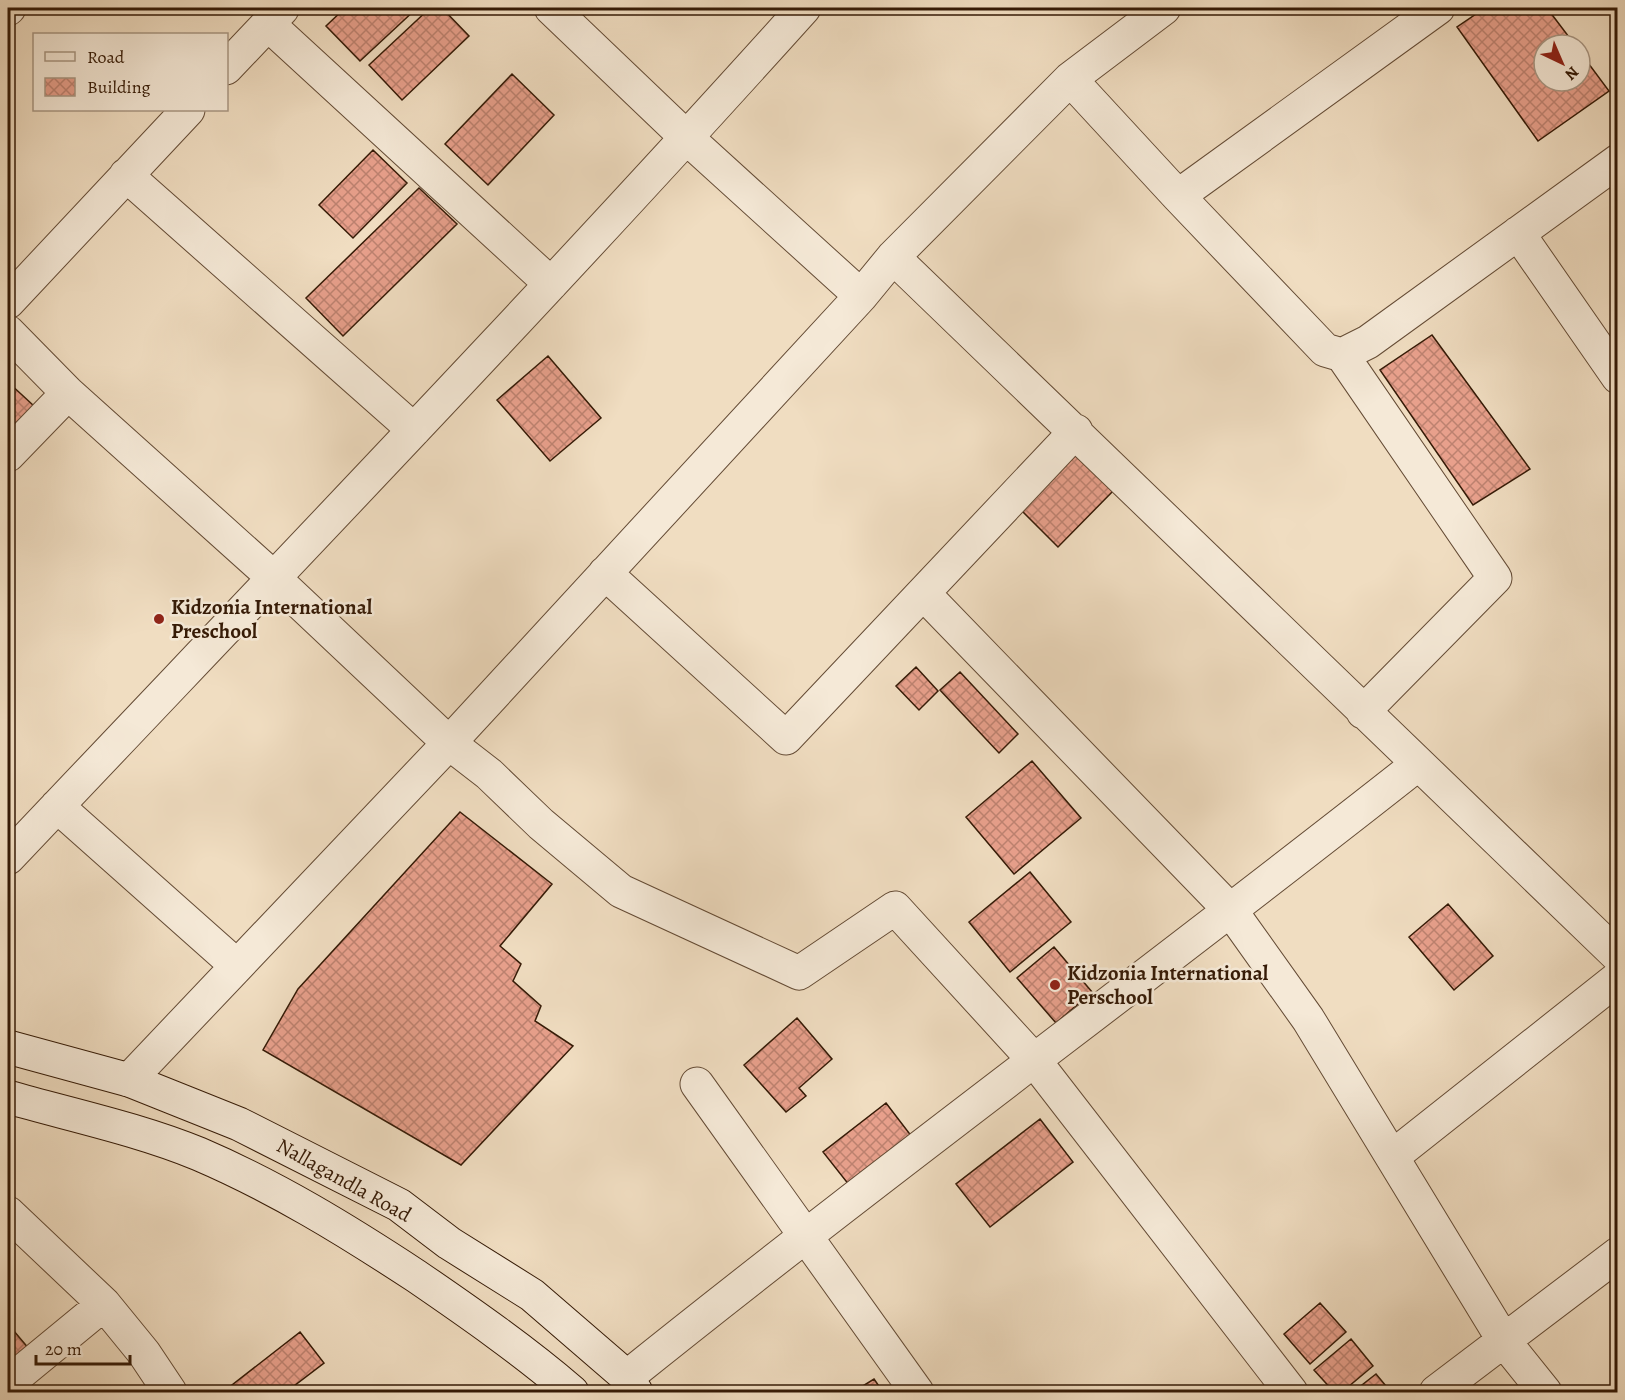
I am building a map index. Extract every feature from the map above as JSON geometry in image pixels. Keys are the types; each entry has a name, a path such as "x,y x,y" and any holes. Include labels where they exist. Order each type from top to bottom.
{"street":[{"path":"551,8 687,138 861,296"},
{"path":"8,858 275,579 687,138 804,8"},
{"path":"129,1080 449,743 861,296 893,257 1070,79 1164,8"},
{"path":"1178,196 1438,8"},
{"path":"228,66 275,16 551,284"},
{"path":"1070,79 1325,350 1342,355 1495,578 1363,712"},
{"path":"8,302 187,111"},
{"path":"1342,355 1368,342 1617,161"},
{"path":"126,175 414,430"},
{"path":"1518,233 1617,376"},
{"path":"893,257 1076,431 1617,956"},
{"path":"8,332 68,393 275,579 449,743 489,774 548,830 621,891 799,973 895,908 1035,1060 1291,1392"},
{"path":"8,454 68,393"},
{"path":"605,573 786,738 1076,431"},
{"path":"923,593 1231,911 1308,1019 1504,1341 1545,1392"},
{"path":"632,1385 804,1235 1231,911 1418,764"},
{"path":"57,806 237,966"},
{"path":"1392,1157 1617,978"},
{"name":"Nallagandla Road","path":"8,1047 129,1080 239,1124 399,1206 449,1243 532,1295 632,1385"},
{"path":"697,1084 917,1392"},
{"name":"Nallagandla Road","path":"8,1097 158,1139 283,1193 362,1241 494,1329 572,1392"},
{"path":"8,1213 104,1304 144,1353 170,1392"},
{"path":"1436,1392 1617,1254"},
{"path":"8,1383 104,1304"}],"building":[{"path":"345,8 417,8 360,61 326,26"},
{"path":"430,8 442,8 469,36 402,100 369,65"},
{"path":"1485,8 1547,8 1566,33 1532,33 1532,93 1592,93 1592,68 1609,91 1538,141 1457,27"},
{"path":"512,74 554,115 488,185 445,144"},
{"path":"373,150 407,183 353,238 319,205"},
{"path":"419,188 457,224 343,336 306,298"},
{"path":"1432,335 1530,469 1473,505 1380,370"},
{"path":"548,356 601,418 550,461 497,400"},
{"path":"8,382 34,406 8,434"},
{"path":"1076,452 1114,490 1058,547 1019,508"},
{"path":"916,667 938,691 919,710 896,686"},
{"path":"960,672 1018,734 999,753 940,690"},
{"path":"1032,761 1081,818 1014,874 966,817"},
{"path":"460,812 552,884 500,946 521,964 513,981 541,1006 535,1021 573,1046 461,1165 263,1050 298,989"},
{"path":"1030,872 1071,922 1010,972 969,922"},
{"path":"1448,904 1493,956 1454,990 1409,937"},
{"name":"Kidzonia International Perschool","path":"1054,947 1092,992 1056,1023 1017,978"},
{"path":"797,1018 832,1059 799,1088 806,1096 786,1112 744,1065"},
{"path":"886,1103 919,1146 857,1195 823,1152"},
{"path":"1040,1119 1073,1162 990,1227 956,1184"},
{"path":"1320,1303 1346,1332 1310,1364 1284,1334"},
{"path":"8,1324 35,1356 8,1380"},
{"path":"300,1332 324,1363 286,1392 223,1392"},
{"path":"1351,1339 1373,1366 1342,1392 1334,1392 1314,1370"},
{"path":"1376,1374 1391,1392 1353,1392"},
{"path":"874,1379 883,1392 853,1392"}],"place":[{"name":"Kidzonia International Preschool","path":"159,619"},
{"name":"Kidzonia International Perschool","path":"1055,985"}]}
